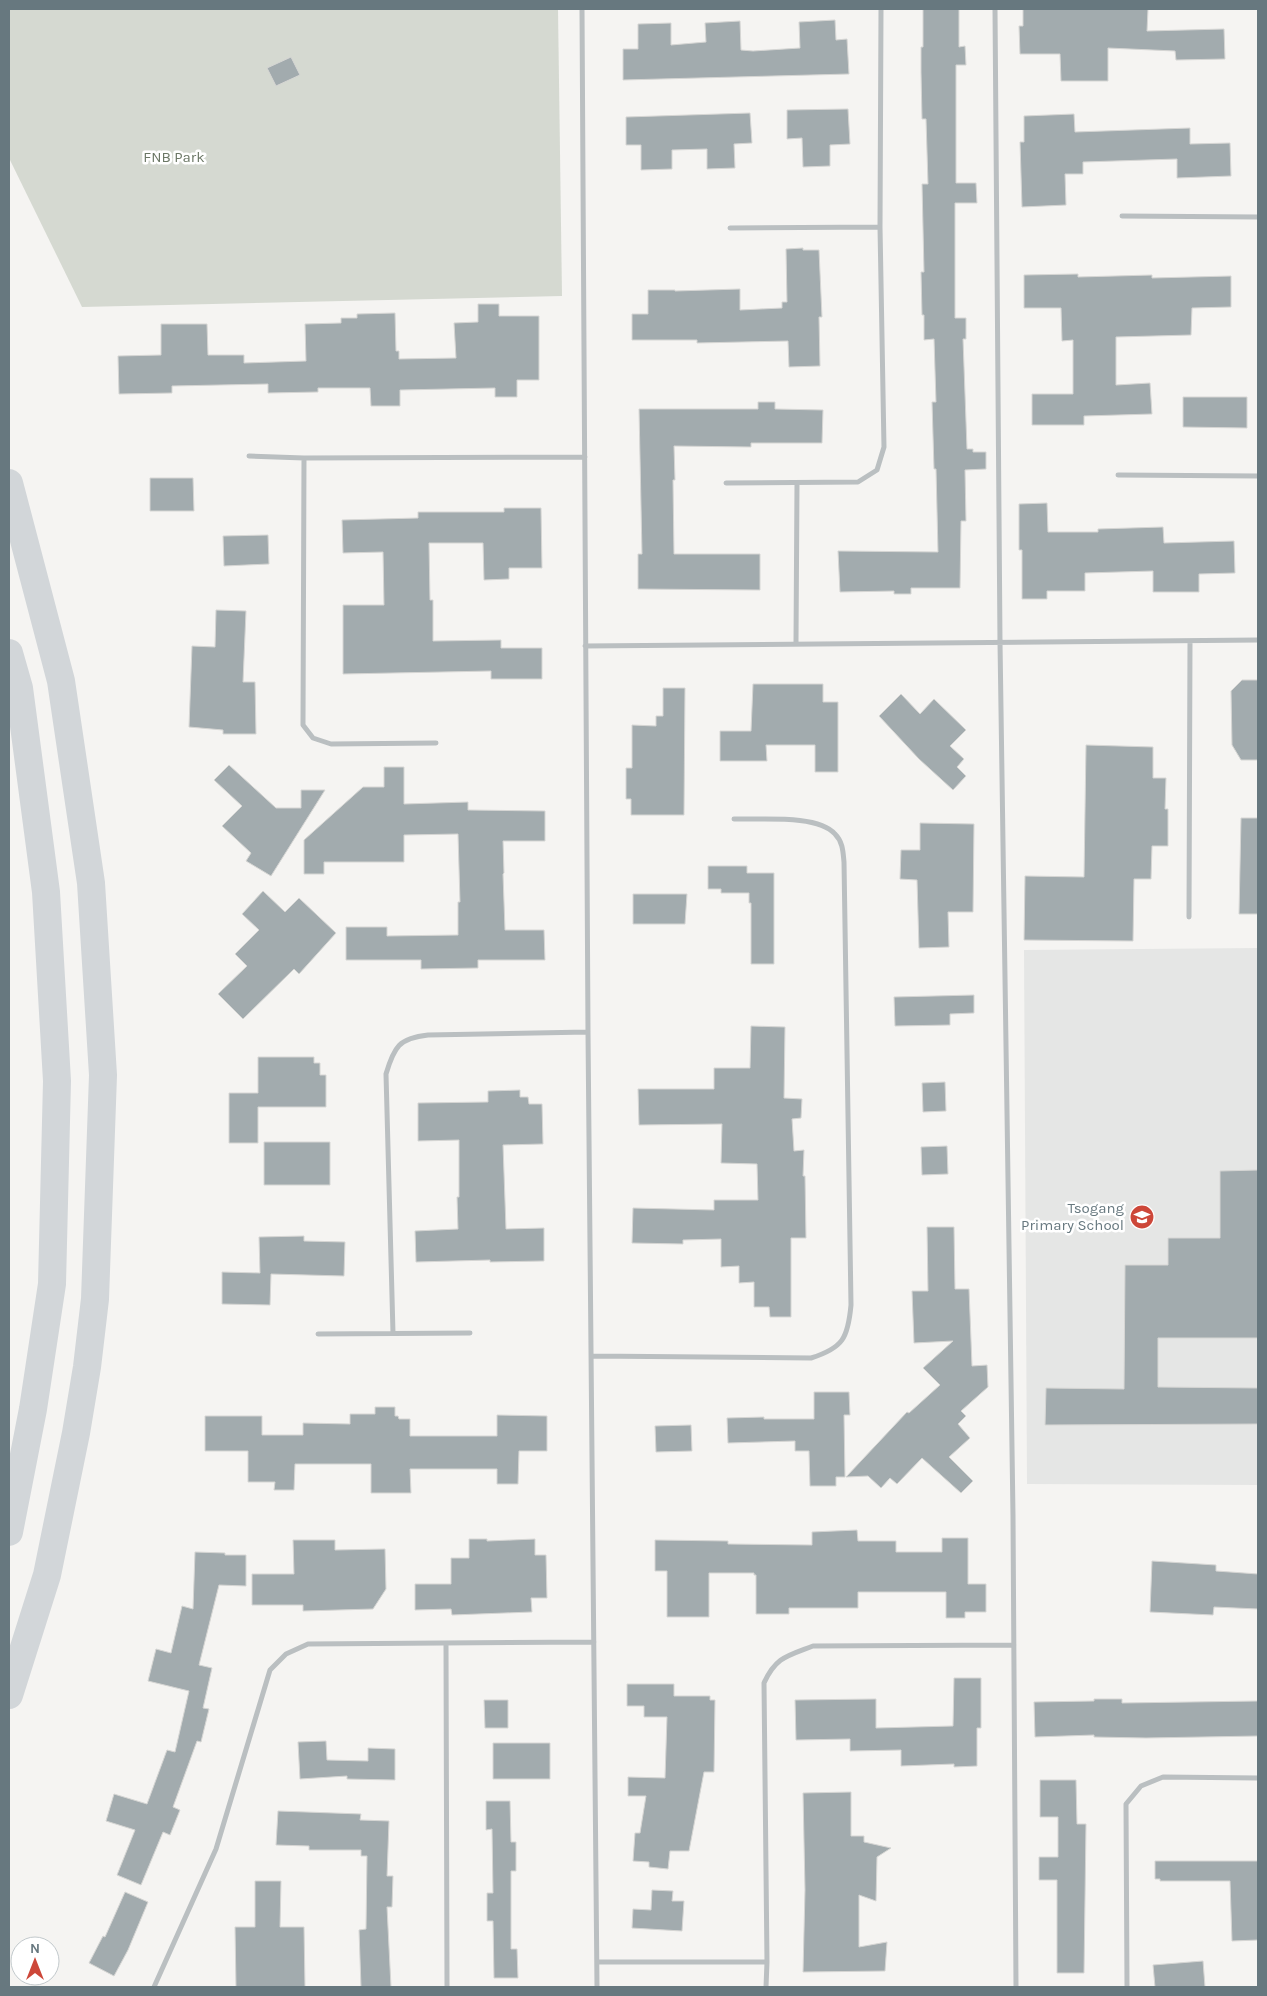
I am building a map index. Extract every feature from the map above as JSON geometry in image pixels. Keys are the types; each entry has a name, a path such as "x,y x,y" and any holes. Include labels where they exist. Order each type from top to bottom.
{"main road":[{"path":"9,483 61,681 91,883 103,1075 95,1299 87,1367 76,1433 47,1575 9,1695"},
{"path":"9,653 19,688 46,892 57,1081 52,1284 33,1408 9,1532"}],"street":[{"path":"582,9 588,1032 597,1987"},
{"path":"726,483 858,482 877,470 884,447 880,227 881,9"},
{"path":"995,9 1000,642 1014,1645 1016,1987"},
{"path":"1122,216 1258,217"},
{"path":"730,228 880,227"},
{"path":"249,456 304,458 585,457"},
{"path":"304,458 303,725 313,738 331,744 436,743"},
{"path":"1118,475 1258,476"},
{"path":"796,644 797,483"},
{"path":"586,646 1258,640"},
{"path":"1189,917 1190,641"},
{"path":"591,1356 810,1358 829,1352 842,1342 849,1327 851,1305 843,846 835,833 823,825 807,821 734,819"},
{"path":"393,1333 386,1074 391,1057 399,1045 412,1037 588,1032"},
{"path":"318,1334 470,1333"},
{"path":"154,1987 216,1849 270,1670 286,1654 308,1644 594,1642"},
{"path":"446,1643 447,1987"},
{"path":"766,1987 764,1683 770,1669 784,1657 813,1646 1014,1645"},
{"path":"1127,1987 1126,1804 1140,1786 1163,1778 1258,1778"},
{"path":"597,1962 767,1962"}],"shaded area":[{"name":"Tsogang Primary School","path":"1258,948 1258,1485 1027,1484 1024,950"}],"green space":[{"name":"FNB Park","path":"9,9 558,9 562,296 82,307 9,158"}],"building":[{"path":"923,9 959,9 959,47 965,46 966,65 956,65 956,183 976,183 977,203 955,203 955,318 966,318 966,339 963,339 967,449 973,449 973,452 986,452 986,469 965,470 966,521 961,521 960,588 911,588 911,594 894,594 894,591 840,592 838,551 938,552 932,402 936,402 934,339 924,340 924,315 922,315 921,272 924,272 922,184 928,184 926,119 922,119 921,47 923,47"},
{"path":"1023,9 1148,9 1147,31 1224,29 1225,59 1176,60 1175,51 1108,48 1108,81 1061,81 1060,54 1020,54 1019,26 1023,26"},
{"path":"835,20 836,40 847,39 849,74 623,80 623,49 638,49 638,24 671,23 671,45 706,42 705,23 740,21 741,50 753,51 800,48 799,22"},
{"path":"291,57 300,75 276,86 267,68"},
{"path":"848,109 850,144 830,145 830,166 803,167 802,138 787,139 787,110"},
{"path":"750,113 752,143 734,144 735,168 707,169 707,149 672,150 672,169 641,170 641,145 626,145 626,117"},
{"path":"1074,114 1075,132 1190,128 1190,144 1230,143 1231,176 1177,178 1177,159 1083,162 1083,174 1065,174 1066,205 1022,207 1020,142 1024,142 1024,116"},
{"path":"803,248 803,250 819,250 822,317 819,317 820,366 789,367 788,341 697,343 697,340 632,340 632,314 648,314 648,290 740,289 740,310 782,308 782,302 787,302 786,249"},
{"path":"1078,274 1078,277 1152,275 1152,278 1231,276 1231,307 1192,308 1191,335 1116,337 1116,385 1150,383 1152,414 1084,416 1084,425 1032,425 1032,394 1073,394 1073,340 1062,341 1061,308 1024,308 1024,275"},
{"path":"478,304 499,304 499,316 539,316 539,380 517,380 517,397 495,397 495,388 400,390 400,406 371,406 370,388 318,388 318,392 268,393 268,384 172,386 172,393 119,394 118,356 161,355 161,324 207,324 208,355 244,355 244,363 306,361 305,324 341,323 341,318 357,318 357,314 395,313 396,351 399,351 399,359 456,358 454,323 478,322"},
{"path":"1183,397 1247,397 1247,428 1183,427"},
{"path":"758,402 775,402 775,409 823,410 822,443 751,443 751,447 674,446 675,480 673,480 674,554 760,554 760,590 638,589 638,554 642,554 639,409 758,409"},
{"path":"150,478 193,478 194,511 150,511"},
{"path":"1047,503 1048,532 1098,532 1098,529 1163,527 1164,543 1234,541 1235,573 1199,574 1199,592 1153,592 1153,571 1085,573 1085,591 1047,591 1047,599 1022,599 1022,550 1019,550 1019,504"},
{"path":"504,508 541,508 542,568 509,568 509,579 484,580 483,543 429,543 430,600 433,600 433,641 501,640 501,648 542,648 542,679 491,679 491,671 343,674 343,605 384,605 383,552 343,553 342,520 418,518 418,512 504,512"},
{"path":"268,535 269,564 224,566 223,536"},
{"path":"216,610 246,611 243,682 255,682 256,734 223,734 223,730 189,727 192,646 215,647"},
{"path":"1242,680 1258,680 1258,760 1241,760 1232,745 1231,691"},
{"path":"753,684 823,684 823,702 838,702 838,772 815,772 815,745 766,745 767,761 720,761 720,731 751,731"},
{"path":"663,688 685,688 684,815 631,815 631,799 626,799 626,768 632,768 632,725 656,726 656,716 663,716"},
{"path":"901,694 920,714 934,699 966,730 950,746 964,759 957,767 966,776 953,790 919,759 879,716"},
{"path":"1086,745 1153,747 1153,778 1166,778 1165,809 1168,809 1168,846 1152,846 1151,879 1134,879 1133,941 1024,940 1025,876 1084,877"},
{"path":"229,765 276,808 301,808 301,790 325,790 271,876 246,861 251,853 222,826 242,806 214,780"},
{"path":"384,767 404,767 404,804 468,802 468,810 545,811 545,841 503,841 503,874 505,930 544,930 545,960 478,960 478,968 421,969 421,960 346,960 346,927 387,927 387,936 458,935 458,902 460,902 458,834 404,835 404,862 324,862 324,874 304,874 304,840 363,787 384,787"},
{"path":"1241,818 1258,818 1258,914 1239,914"},
{"path":"920,823 974,824 973,912 948,912 949,947 919,948 917,880 900,879 901,850 920,850"},
{"path":"708,866 747,866 747,873 774,873 774,964 751,964 751,903 749,903 749,893 721,893 721,889 708,889"},
{"path":"263,891 285,912 299,898 336,933 299,974 294,969 243,1019 218,994 247,966 235,954 259,930 242,914"},
{"path":"633,894 687,894 685,924 633,924"},
{"path":"974,995 974,1013 950,1014 950,1025 895,1026 894,997"},
{"path":"751,1026 785,1027 784,1098 802,1099 801,1118 792,1119 794,1151 804,1150 803,1176 805,1176 806,1238 791,1238 791,1317 770,1317 769,1307 754,1307 754,1282 739,1283 739,1266 721,1267 721,1239 683,1240 683,1244 632,1243 633,1208 714,1210 714,1200 758,1200 757,1164 721,1163 722,1124 639,1125 638,1089 714,1089 714,1068 750,1068"},
{"path":"258,1057 314,1057 314,1063 320,1063 320,1075 326,1075 326,1107 258,1107 258,1143 229,1143 229,1093 258,1093"},
{"path":"945,1082 946,1111 923,1112 922,1083"},
{"path":"520,1090 520,1097 528,1097 529,1104 542,1104 543,1144 503,1145 506,1229 544,1228 544,1261 416,1262 415,1231 458,1229 457,1197 459,1197 459,1140 418,1141 418,1103 488,1102 488,1091"},
{"path":"264,1142 330,1142 330,1185 264,1185"},
{"path":"947,1146 948,1174 922,1175 921,1147"},
{"path":"1258,1170 1258,1338 1158,1338 1158,1387 1258,1388 1258,1424 1045,1425 1046,1388 1124,1389 1125,1265 1168,1265 1168,1238 1220,1238 1220,1171"},
{"path":"927,1227 954,1227 955,1289 969,1289 972,1366 987,1365 988,1387 961,1411 966,1416 958,1424 970,1438 949,1457 973,1481 961,1493 922,1458 897,1484 890,1478 881,1488 868,1476 846,1477 907,1412 909,1413 940,1385 923,1368 953,1341 914,1343 912,1291 928,1291"},
{"path":"304,1236 304,1241 345,1242 344,1276 271,1274 270,1305 222,1304 222,1272 260,1273 259,1237"},
{"path":"814,1392 849,1392 850,1415 844,1415 845,1477 836,1477 836,1486 810,1486 809,1451 795,1451 795,1441 728,1443 727,1418 814,1419"},
{"path":"375,1407 395,1407 395,1416 398,1416 399,1419 410,1419 410,1436 497,1436 497,1415 547,1416 547,1451 519,1451 518,1484 497,1484 497,1469 410,1469 411,1493 371,1493 371,1464 295,1464 294,1490 274,1490 275,1482 248,1482 248,1451 205,1451 205,1416 262,1416 262,1435 303,1435 303,1423 350,1424 350,1414 375,1414"},
{"path":"691,1425 692,1451 656,1452 655,1426"},
{"path":"857,1530 858,1541 896,1541 896,1552 942,1552 942,1538 968,1538 968,1584 986,1584 986,1612 965,1612 965,1618 946,1618 946,1592 858,1592 858,1608 789,1608 789,1614 756,1614 756,1575 754,1573 709,1573 709,1617 667,1617 667,1571 655,1571 655,1540 728,1541 728,1544 812,1545 812,1532"},
{"path":"469,1539 487,1539 487,1541 535,1539 535,1555 546,1555 547,1598 531,1598 532,1612 452,1615 451,1609 415,1610 415,1584 451,1584 451,1558 469,1558"},
{"path":"293,1540 335,1540 335,1550 385,1549 386,1589 373,1609 303,1611 303,1605 252,1605 252,1574 294,1574"},
{"path":"195,1552 246,1555 246,1586 219,1585 199,1665 212,1668 203,1708 209,1709 201,1742 197,1741 173,1807 180,1810 170,1835 163,1832 141,1885 117,1875 135,1830 106,1821 114,1794 147,1804 167,1750 175,1752 189,1691 148,1681 156,1649 171,1653 182,1606 193,1609"},
{"path":"1152,1561 1216,1565 1216,1571 1258,1574 1258,1609 1214,1607 1213,1615 1150,1612"},
{"path":"954,1678 981,1678 981,1728 977,1728 977,1766 954,1767 954,1764 901,1766 901,1750 850,1751 850,1739 796,1740 795,1700 876,1699 876,1728 953,1726"},
{"path":"627,1684 674,1684 674,1696 710,1696 710,1700 715,1700 714,1772 704,1772 689,1851 670,1851 668,1869 649,1867 649,1862 633,1861 635,1833 640,1833 646,1796 628,1796 628,1777 665,1778 667,1717 644,1717 644,1706 627,1706"},
{"path":"1094,1699 1122,1699 1122,1703 1258,1701 1258,1736 1146,1738 1094,1737 1094,1735 1035,1737 1034,1702 1094,1701"},
{"path":"484,1700 508,1700 508,1728 485,1728"},
{"path":"326,1741 327,1760 368,1761 368,1748 395,1749 395,1780 347,1779 347,1776 300,1779 298,1742"},
{"path":"493,1743 550,1743 550,1779 493,1779"},
{"path":"1040,1780 1076,1780 1077,1824 1086,1824 1084,1973 1057,1973 1057,1880 1039,1880 1039,1857 1058,1857 1058,1817 1040,1817"},
{"path":"851,1792 851,1836 864,1836 864,1842 891,1848 877,1857 876,1901 859,1895 859,1947 887,1942 885,1971 803,1972 805,1890 803,1793"},
{"path":"486,1801 510,1801 511,1842 516,1842 516,1871 511,1871 511,1949 517,1949 518,1978 494,1978 493,1921 487,1921 487,1893 493,1893 492,1829 486,1830"},
{"path":"278,1811 361,1814 360,1820 389,1821 387,1876 393,1876 392,1907 387,1907 391,1987 361,1987 359,1930 366,1929 367,1856 361,1856 361,1850 309,1850 309,1846 276,1845"},
{"path":"1155,1861 1258,1861 1258,1940 1232,1941 1230,1881 1160,1881 1160,1879 1155,1879"},
{"path":"255,1881 281,1881 280,1927 304,1927 305,1987 236,1987 235,1927 255,1927"},
{"path":"652,1890 673,1891 672,1901 684,1901 682,1931 632,1928 633,1909 651,1910"},
{"path":"125,1892 148,1902 128,1950 114,1976 89,1963 103,1936 105,1937"},
{"path":"1203,1961 1205,1987 1155,1987 1153,1965"}],"place":[{"name":"Tsogang Primary School","path":"1142,1217"}]}
